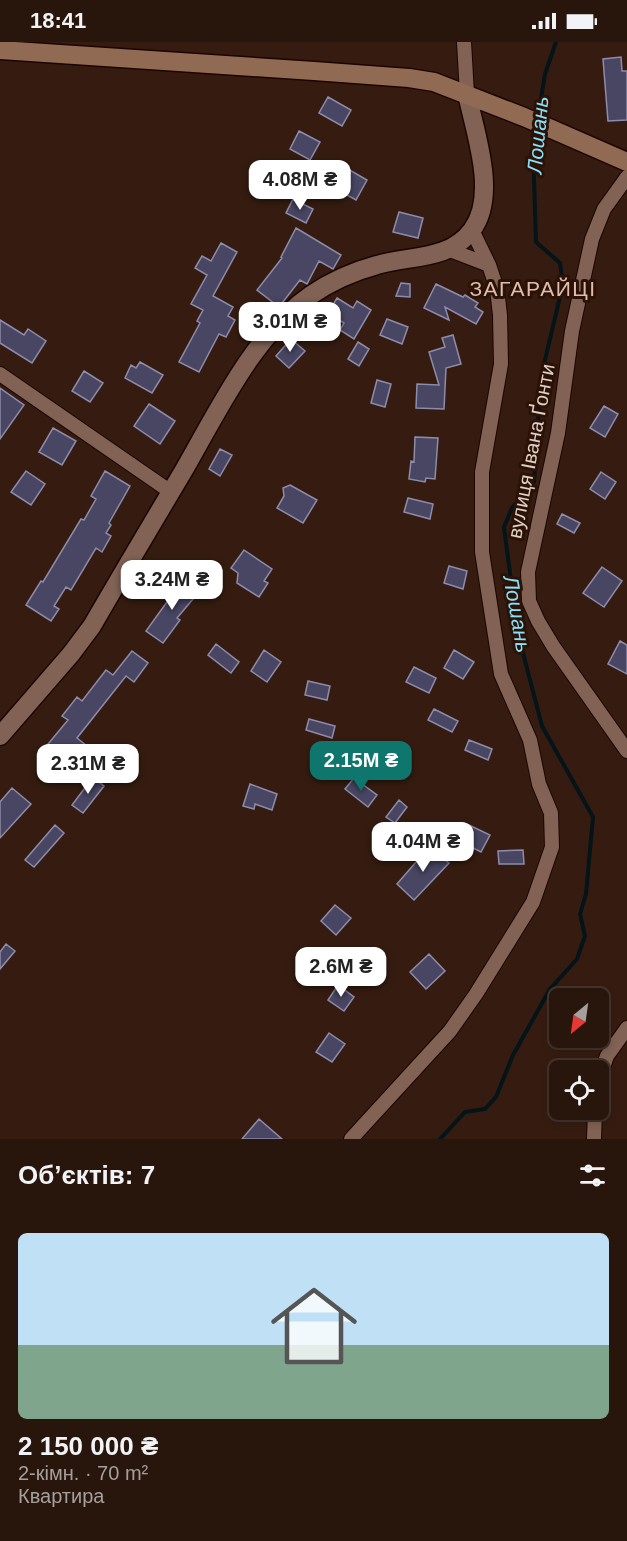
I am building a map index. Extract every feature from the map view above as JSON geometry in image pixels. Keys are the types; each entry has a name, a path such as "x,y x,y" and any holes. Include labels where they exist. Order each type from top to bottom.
{"main road":[{"path":"0,50 409,78 434,82 524,117 627,162"}],"street":[{"path":"0,736 71,654 92,626 248,364 286,315 311,294 342,279 378,265 450,250 462,242 472,230 482,212 484,193 480,156 467,94 464,42"},
{"name":"вулиця Івана Ґонти","path":"627,177 604,209 592,239 572,331 558,433 528,572 529,601 538,621 627,751"},
{"name":"вулиця Івана Ґонти","path":"351,1139 450,1031 476,994 533,902 552,848 551,813 539,784 530,740 501,674 482,552 482,472 501,364 500,315 497,289 489,265 472,230"},
{"path":"450,250 489,265"},
{"path":"0,374 171,492"},
{"path":"606,1060 627,1028"},
{"path":"594,1139 595,1120"}],"building":[{"path":"621,57 622,71 627,71 627,120 608,121 603,59"},
{"path":"328,97 351,110 342,126 319,113"},
{"path":"299,131 320,142 310,160 290,149"},
{"path":"341,165 367,180 356,200 334,188 338,181 334,178"},
{"path":"293,199 313,209 306,223 286,213"},
{"path":"399,212 423,218 418,238 393,232"},
{"path":"296,228 341,255 333,269 319,261 307,284 300,280 279,307 257,290 282,258"},
{"path":"221,243 237,252 213,296 233,307 228,316 235,320 226,337 219,334 199,372 179,362 200,323 197,321 203,310 191,304 207,275 195,268 202,256 211,261"},
{"path":"401,283 410,284 410,297 396,296"},
{"path":"436,284 463,297 465,295 478,303 475,307 483,312 476,324 445,307 449,320 424,308"},
{"path":"337,298 353,308 357,301 371,310 354,339 340,330 344,323 328,313"},
{"path":"387,319 408,327 402,344 380,335"},
{"path":"0,320 24,335 28,329 46,341 32,363 0,343"},
{"path":"453,335 461,364 446,368 444,409 416,408 417,384 439,385 429,352 445,347 442,338"},
{"path":"291,339 305,351 289,368 276,356"},
{"path":"358,342 369,349 359,366 348,359"},
{"path":"140,362 163,375 152,393 125,378 131,365 136,368"},
{"path":"84,371 103,383 90,402 72,391"},
{"path":"377,380 391,384 385,407 371,403"},
{"path":"0,388 24,405 0,439"},
{"path":"149,404 175,421 160,444 134,426"},
{"path":"604,406 618,414 605,437 590,428"},
{"path":"53,428 76,441 62,465 39,452"},
{"path":"415,437 438,438 435,479 426,478 425,482 409,479 411,461 414,462"},
{"path":"220,449 232,455 220,476 209,469"},
{"path":"26,471 45,484 31,505 11,492"},
{"path":"105,471 130,486 109,523 111,525 106,533 111,536 102,552 96,548 71,590 66,587 54,606 59,609 51,621 26,605 41,581 43,582 81,519 84,520 96,499 91,496"},
{"path":"601,472 616,482 605,499 590,489"},
{"path":"290,485 317,500 303,523 277,508 284,496 283,488"},
{"path":"408,498 433,504 430,519 404,512"},
{"path":"562,514 580,523 574,533 557,524"},
{"path":"244,550 272,569 264,581 268,583 259,597 237,583 238,573 231,568"},
{"path":"449,566 467,571 463,589 444,583"},
{"path":"602,567 622,581 604,607 583,593"},
{"path":"180,578 198,593 177,618 180,620 163,643 146,631 172,595 168,592"},
{"path":"620,641 627,645 627,674 608,664"},
{"path":"216,644 239,662 231,673 208,655"},
{"path":"264,650 281,662 267,682 251,671"},
{"path":"454,650 474,662 463,679 444,668"},
{"path":"132,651 148,663 134,682 126,676 77,738 112,766 104,775 75,752 58,771 39,755 68,720 62,716 77,697 82,701 106,670 113,675"},
{"path":"414,667 436,678 429,693 406,682"},
{"path":"308,681 330,686 327,700 305,695"},
{"path":"434,709 458,721 452,732 428,720"},
{"path":"309,719 335,726 332,738 306,730"},
{"path":"469,740 492,749 488,760 465,750"},
{"path":"93,777 104,786 83,813 72,805"},
{"path":"354,778 377,795 368,807 345,789"},
{"path":"250,784 277,794 272,810 255,804 254,809 243,806"},
{"path":"12,788 31,804 0,838 0,802"},
{"path":"399,800 407,807 395,823 386,817"},
{"path":"55,825 64,833 34,867 25,860"},
{"path":"469,825 490,835 481,852 461,842"},
{"path":"429,847 449,863 414,900 397,884"},
{"path":"523,850 524,864 499,864 498,851"},
{"path":"335,905 351,918 336,935 321,921"},
{"path":"6,944 15,951 0,969 0,952"},
{"path":"429,954 445,971 426,989 410,972"},
{"path":"338,985 354,997 344,1011 328,1000"},
{"path":"329,1033 345,1044 332,1062 316,1052"},
{"path":"259,1119 282,1139 242,1139"}],"waterway":[{"name":"Лошань","path":"538,117 545,74 556,42"},
{"name":"Лошань","path":"440,1139 465,1112 485,1109 496,1097 513,1055 550,989 577,959 585,936 580,914 586,894 593,817 542,726 518,634 504,527 512,508 534,482 541,377 563,284 560,263 536,242 533,147 536,127"}],"district":[{"name":"ЗАГАРАЙЦІ","path":"533,289"}]}
